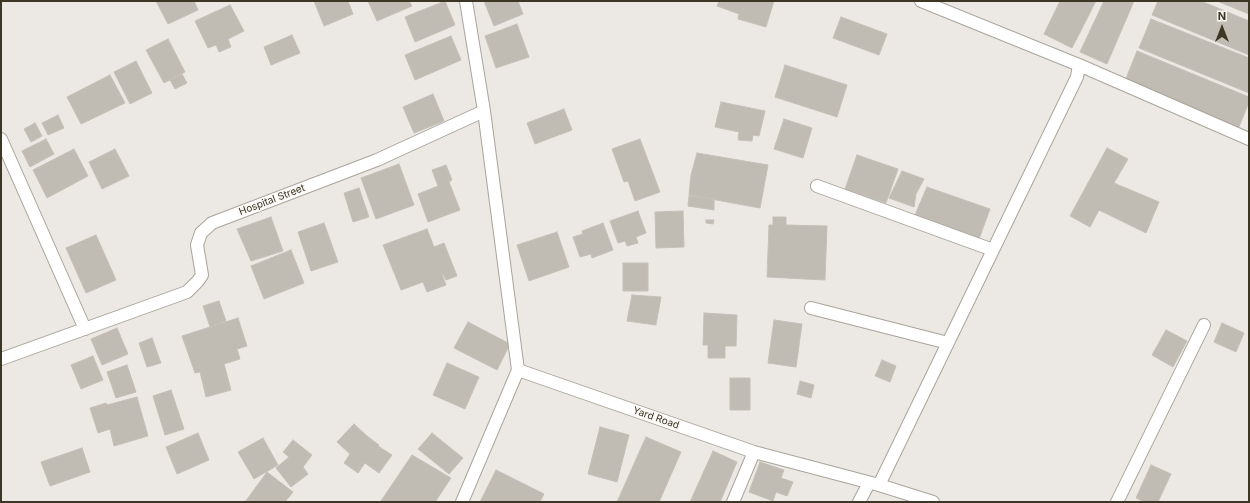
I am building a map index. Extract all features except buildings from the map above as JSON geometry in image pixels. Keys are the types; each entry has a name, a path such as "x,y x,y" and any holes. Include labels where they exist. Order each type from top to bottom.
{"street":[{"path":"462,502 518,370 484,111 466,1"},
{"path":"921,1 1079,65 1249,139"},
{"path":"859,502 874,484 948,343 1077,76 1079,65"},
{"name":"Hospital Street","path":"1,360 187,292 198,282 202,275 197,244 201,233 212,223 377,160 484,111"},
{"path":"1,139 85,329"},
{"path":"817,186 993,250"},
{"path":"811,308 948,343"},
{"path":"1117,502 1204,325"},
{"name":"Yard Road","path":"518,370 754,452 874,484 933,502"},
{"path":"733,502 754,452"}]}
